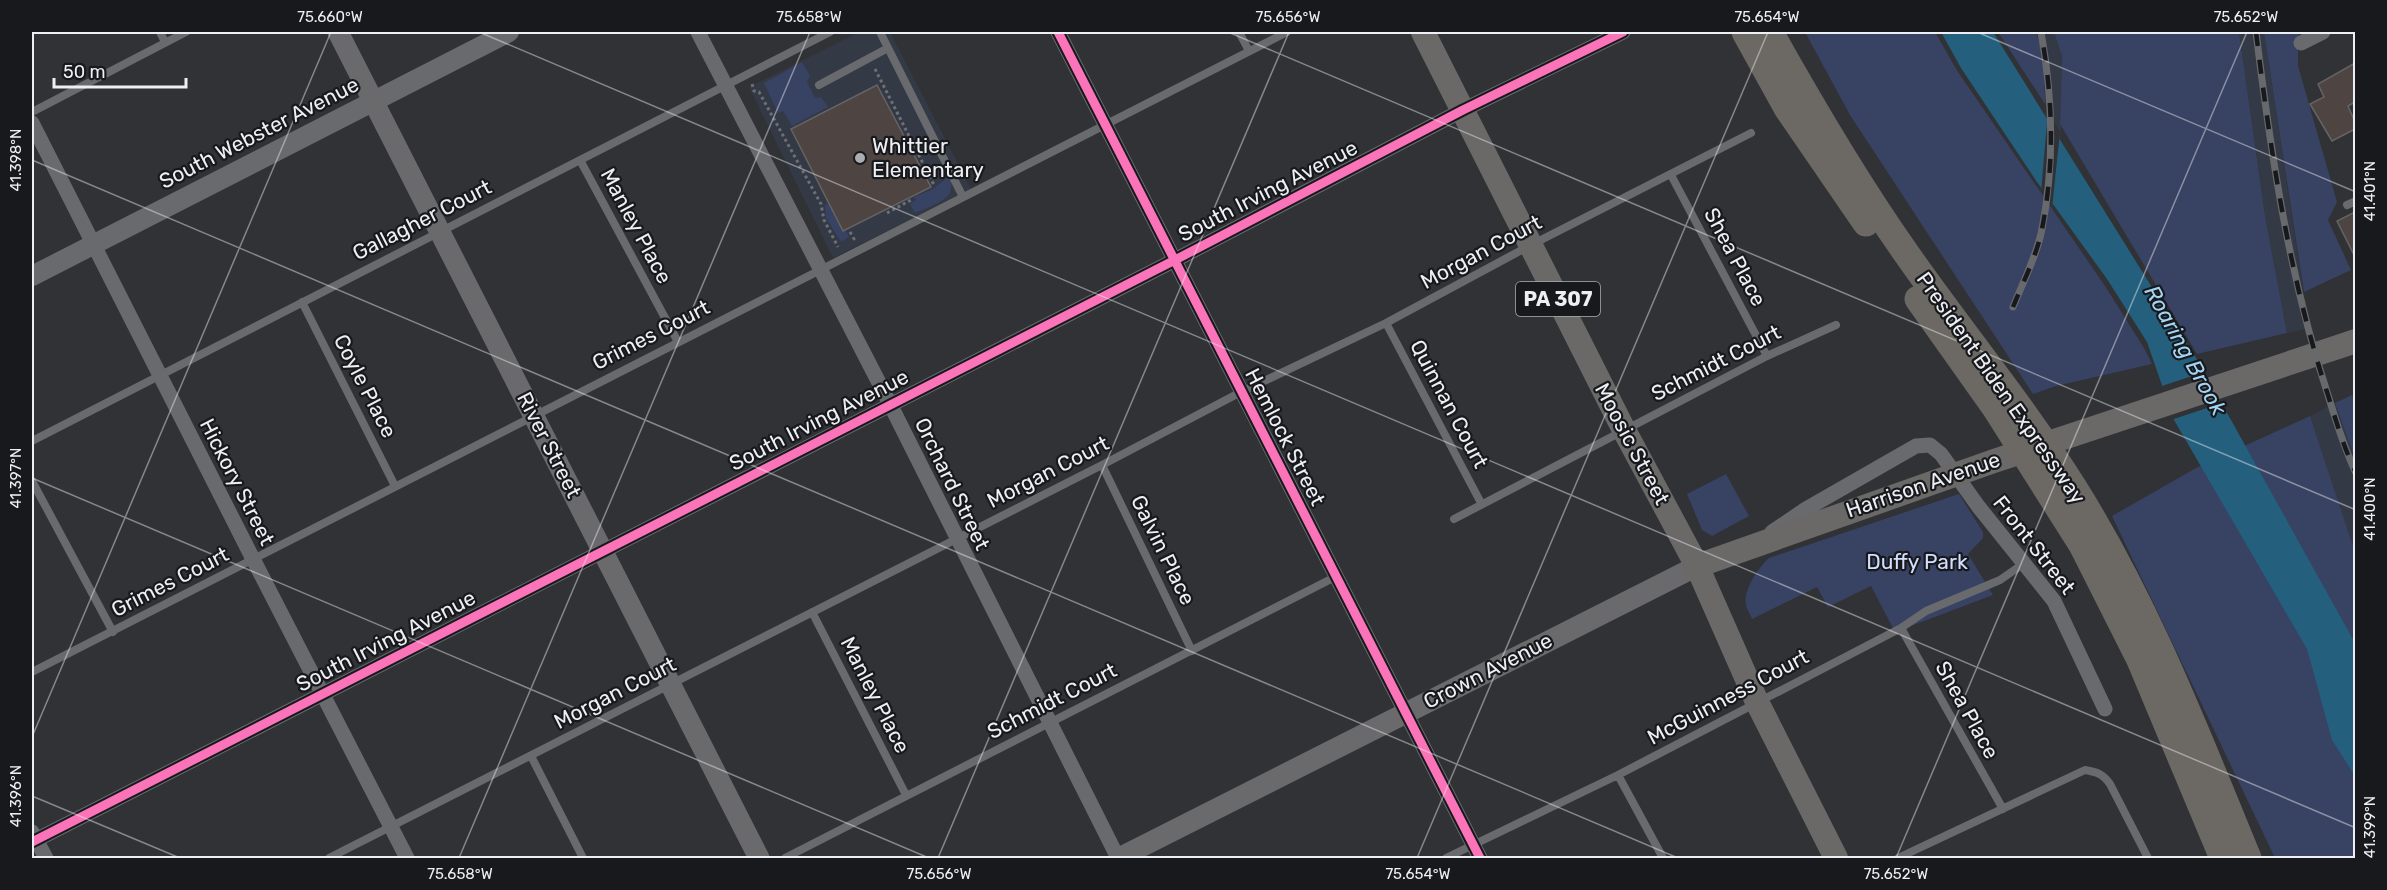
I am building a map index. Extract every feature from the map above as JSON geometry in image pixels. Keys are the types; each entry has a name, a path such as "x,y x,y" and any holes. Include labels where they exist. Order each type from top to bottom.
{"highway":[{"name":"President Biden Expressway","path":"1745,32 1787,108 1996,409 2082,544 2140,660 2223,858"},
{"name":"President Biden Expressway","path":"1770,32 1817,115 1887,225 2039,435 2075,490 2108,547 2167,664 2248,858"}],"main road":[{"name":"River Street","path":"338,32 759,858"},
{"name":"Moosic Street","path":"1423,32 1624,429 1697,566 1757,702 1836,858"},
{"name":"Harrison Avenue","path":"1697,566 1755,543 1994,460 2353,341"},
{"name":"Crown Avenue","path":"1118,858 1697,566"}],"street":[{"name":"South Webster Avenue","path":"32,276 509,32"},
{"name":"Orchard Street","path":"698,32 890,404 1118,858"},
{"name":"Hemlock Street","path":"1058,32 1241,392 1407,711 1476,851"},
{"name":"South Irving Avenue","path":"33,837 603,551 1175,260 1463,110 1623,32"},
{"path":"2301,43 2323,32"},
{"name":"Hickory Street","path":"32,123 407,858"},
{"name":"Front Street","path":"1755,543 1806,509 1916,446 1930,446 1936,449 1957,474 1972,498 2054,601 2105,709"},
{"path":"33,837 46,858"}],"lane":[{"path":"160,32 165,42"},
{"path":"32,112 186,32"},
{"name":"Gallagher Court","path":"32,441 830,32"},
{"path":"880,32 963,197"},
{"path":"1239,32 1249,51"},
{"name":"Grimes Court","path":"32,672 1287,32"},
{"path":"819,85 888,48"},
{"name":"Morgan Court","path":"329,858 1241,392 1386,323 1531,245 1751,134"},
{"name":"Manley Place","path":"580,160 678,342"},
{"name":"Shea Place","path":"1671,175 1767,356"},
{"path":"2347,205 2355,201"},
{"name":"Coyle Place","path":"302,302 395,486"},
{"name":"Quinnan Court","path":"1386,323 1481,503"},
{"name":"Schmidt Court","path":"1454,519 1767,356 1836,325"},
{"name":"Galvin Place","path":"1102,465 1192,651"},
{"path":"32,481 112,632"},
{"name":"McGuinness Court","path":"1446,858 1476,851 1901,628 1926,611 2000,580 2024,564"},
{"name":"Schmidt Court","path":"785,858 1336,576"},
{"name":"Manley Place","path":"812,612 906,795"},
{"name":"Shea Place","path":"1901,628 2003,809"},
{"path":"531,756 583,858"},
{"path":"1898,858 2085,770 2097,772 2105,777 2148,858"},
{"path":"1618,775 1663,858"}],"path":[{"path":"870,58 934,185"},
{"path":"748,74 754,91 759,92 821,204 824,220 837,248"},
{"path":"887,213 913,199"}],"shaded area":[{"path":"859,32 890,32 971,189 833,258 749,87"},
{"path":"2036,32 2054,32 2062,56 2060,118 2062,120 2051,225 2037,224 2048,110 2045,104 2044,59"},
{"path":"2239,32 2264,32 2304,297 2311,328 2287,333 2265,216"},
{"path":"2335,403 2355,459 2355,552 2310,416"}],"green space":[{"path":"1805,32 1935,32 1958,72 2105,286 2152,364 2056,386 2033,394 1850,115"},
{"path":"1998,32 2036,32 2044,59 2045,104"},
{"path":"2054,32 2239,32 2265,216 2287,333 2197,354 2060,124 2062,56"},
{"path":"2264,32 2305,32 2298,35 2298,66 2337,202 2328,220 2351,270 2304,292"},
{"path":"802,62 810,76 807,82 815,98 821,97 828,107 792,126 783,111 778,113 764,83"},
{"path":"949,176 951,190 948,196 915,213 910,204 916,200 914,197 933,189"},
{"path":"828,203 843,231 846,231 849,237 841,242 826,218 825,205"},
{"path":"2352,395 2355,405 2355,459 2335,403"},
{"path":"2310,416 2355,552 2355,858 2275,858 2112,516 2196,468"},
{"path":"1726,474 1749,516 1712,536 1702,530 1687,494"},
{"name":"Duffy Park","path":"1959,494 1983,532 1983,538 1968,554 1993,595 1895,632 1871,586 1828,607 1817,587 1752,619 1746,605 1747,593 1756,573 1769,558"}],"water":[{"name":"Roaring Brook","path":"1941,32 1993,32 2201,366 2355,643 2355,776 2332,740 2307,649 2174,420 2147,342 2107,279 2037,182 1961,68"}],"pier":[{"path":"2048,112 2060,132 2052,208 2041,192"},
{"path":"2207,371 2225,402 2171,420 2159,387"}],"building":[{"path":"2355,63 2355,102 2348,106 2355,122 2355,129 2332,141 2310,104 2324,97 2318,84"},
{"name":"Whittier Elementary","path":"877,85 931,187 843,231 791,129"},
{"path":"2355,212 2355,257 2337,221"}],"railway":[{"path":"2013,307 2040,239 2049,179 2050,106 2041,32"},
{"path":"2256,32 2275,170 2302,306 2340,434 2356,473"}],"cycle path":[{"path":"1058,32 1480,858"},
{"path":"32,842 1175,260 1463,110 1623,32"}],"place":[{"name":"Whittier Elementary","path":"860,158"}]}
